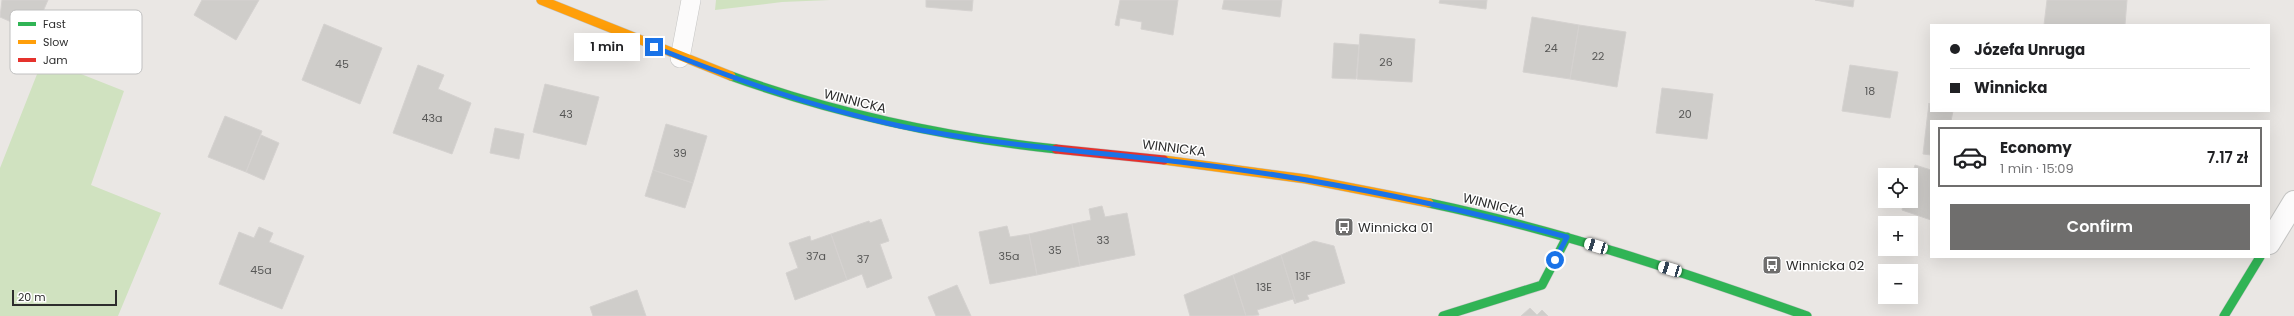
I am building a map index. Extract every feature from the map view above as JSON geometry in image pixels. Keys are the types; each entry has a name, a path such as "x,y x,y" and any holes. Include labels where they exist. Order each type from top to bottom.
{"street":[{"name":"WINNICKA","path":"541,0 680,58 755,85 814,104 900,126 984,140 1182,162 1303,179 1405,198 1504,220 1567,237 1700,278 1807,316"},
{"path":"2270,241 2294,202"},
{"path":"1442,316 1542,285 1567,237"},
{"path":"2224,316 2259,258"}],"lane":[{"path":"680,58 690,0"}],"green space":[{"path":"716,0 830,0 782,2 715,10"},
{"path":"37,74 81,74 124,91 91,185 161,213 118,316 0,316 0,168"}],"building":[{"path":"2,0 48,0 44,10 10,10 10,21 0,17"},
{"path":"202,0 259,0 236,40 194,15"},
{"path":"926,0 973,0 972,11 926,7"},
{"path":"1120,0 1178,0 1173,35 1141,29 1142,22 1120,18 1119,26 1115,25"},
{"path":"1224,0 1282,0 1280,17 1222,9"},
{"path":"1440,0 1487,0 1486,9 1439,3"},
{"path":"1815,0 1854,0 1853,7"},
{"path":"2047,0 2127,0 2125,24 2044,24"},
{"path":"1532,17 1579,25 1570,79 1523,72"},
{"path":"324,24 382,48 360,104 302,80"},
{"path":"1579,25 1626,32 1617,87 1570,79"},
{"path":"1360,34 1415,39 1412,82 1357,79"},
{"path":"1334,43 1359,45 1356,79 1332,78"},
{"path":"418,65 444,75 438,89 471,103 452,154 393,133"},
{"path":"1850,65 1898,72 1890,118 1842,111"},
{"path":"545,84 599,97 586,145 533,132"},
{"path":"1662,88 1713,94 1707,139 1656,133"},
{"path":"1929,103 1930,112 1953,112 1951,120 1930,120 1930,155 1923,154"},
{"path":"225,116 262,131 246,172 208,157"},
{"path":"666,124 707,136 693,183 653,170"},
{"path":"495,128 524,134 519,159 490,153"},
{"path":"261,135 279,143 264,180 246,172"},
{"path":"1915,165 1930,170 1930,220 1902,210 1902,208 1918,208 1918,168 1914,168"},
{"path":"653,170 693,183 685,208 645,196"},
{"path":"1102,206 1105,217 1127,213 1135,255 1080,266 1072,224 1091,220 1089,209"},
{"path":"881,219 889,241 880,244 892,278 867,288 862,274 847,280 831,234 869,221 870,223"},
{"path":"1072,224 1080,266 1037,275 1029,234"},
{"path":"1007,226 1010,237 1029,234 1037,275 990,284 979,232"},
{"path":"259,227 273,233 269,242 304,256 282,309 219,284 239,232 254,238"},
{"path":"831,234 847,280 795,300 786,273 798,268 789,243 810,236 811,241"},
{"path":"1314,241 1334,246 1345,283 1307,295 1309,299 1296,303 1281,255"},
{"path":"1281,255 1296,303 1295,304 1293,299 1257,310 1259,315 1246,316 1233,275"},
{"path":"1233,275 1246,316 1190,316 1184,295"},
{"path":"957,285 971,316 936,316 928,297"},
{"path":"637,290 646,316 593,316 590,307"},
{"path":"1530,308 1537,315 1542,310 1548,316 1521,316"}],"traffic: fast":[{"path":"731,76 811,102 891,122 973,138 1056,149"},
{"path":"1429,203 1525,226 1620,253 1807,316"},
{"path":"1443,316 1542,285 1567,237"},
{"path":"2224,316 2259,258"}],"traffic: slow":[{"path":"541,0 731,76"},
{"path":"1164,160 1306,179 1429,203"}],"traffic: jam":[{"path":"1056,149 1164,160"}],"place":[{"name":"Winnicka 01","path":"1344,227"},
{"name":"Winnicka 02","path":"1772,265"}],"route":[{"path":"654,47 755,85 814,104 900,126 984,140 1182,162 1303,179 1405,198 1504,220 1567,237 1555,260"}]}
